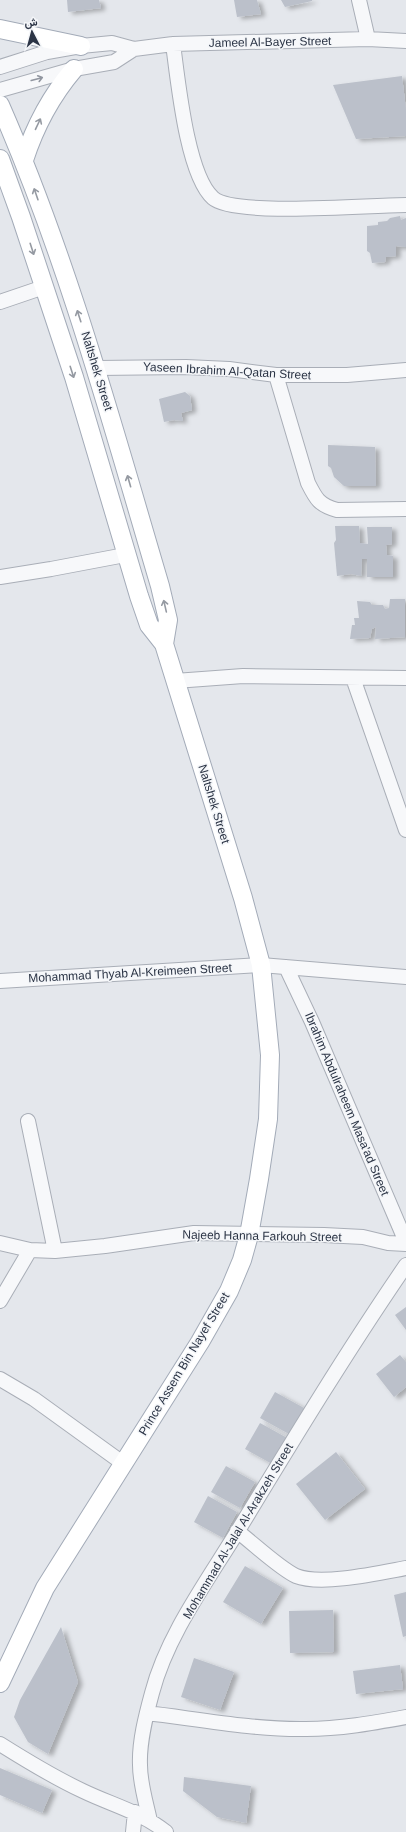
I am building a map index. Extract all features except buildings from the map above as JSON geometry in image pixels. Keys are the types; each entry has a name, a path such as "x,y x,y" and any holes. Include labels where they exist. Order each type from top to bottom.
{"main road":[{"path":"0,29 81,46"},
{"path":"24,160 29,143 49,102 58,87 74,69"},
{"name":"Naltshek Street","path":"0,105 24,160 96,368 160,586 168,620 164,644"},
{"name":"Naltshek Street","path":"1,165 44,287 100,466 125,554 149,625 164,644 238,883 261,965"},
{"name":"Prince Assem Bin Nayef Street","path":"0,1683 44,1588 200,1342 228,1291 242,1260 249,1235 268,1118 270,1055 261,965"}],"street":[{"path":"359,0 368,40"},
{"name":"Jameel Al-Bayer Street","path":"0,67 47,52 112,42 134,49 173,44 368,40 406,41"},
{"path":"173,44 192,158 199,177 207,192 214,199 224,204 247,208 289,209 406,205"},
{"name":"Jameel Al-Bayer Street","path":"0,90 74,69 114,62 134,49"},
{"path":"0,302 44,287"},
{"name":"Yaseen Ibrahim Al-Qatan Street","path":"96,368 186,367 276,375 347,375 406,370"},
{"path":"276,375 308,483 316,500 327,507 337,510 406,509"},
{"path":"0,577 51,569 125,554"},
{"path":"175,681 243,676 406,678"},
{"path":"353,678 406,830"},
{"name":"Mohammad Thyab Al-Kreimeen Street","path":"0,981 261,965 406,977"},
{"name":"Ibrahim Abdulraheem Masa'ad Street","path":"286,967 312,1022 406,1243"},
{"path":"28,1121 55,1251"},
{"name":"Najeeb Hanna Farkouh Street","path":"0,1243 30,1250 55,1251 105,1246 194,1233 249,1235 288,1234 363,1237 388,1243 406,1243"},
{"path":"0,1301 30,1250"},
{"name":"Mohammad Al-Jalal Al-Arakzeh Street","path":"150,1821 140,1764 147,1713 155,1683 171,1645 190,1608 237,1531 363,1328 406,1265"},
{"path":"0,1379 34,1399 124,1464"},
{"path":"237,1531 290,1572 311,1580 406,1568"},
{"path":"147,1713 265,1727 304,1730 334,1728 406,1717"},
{"path":"0,1744 63,1782 135,1812 166,1832"},
{"path":"133,1832 135,1812"}]}
